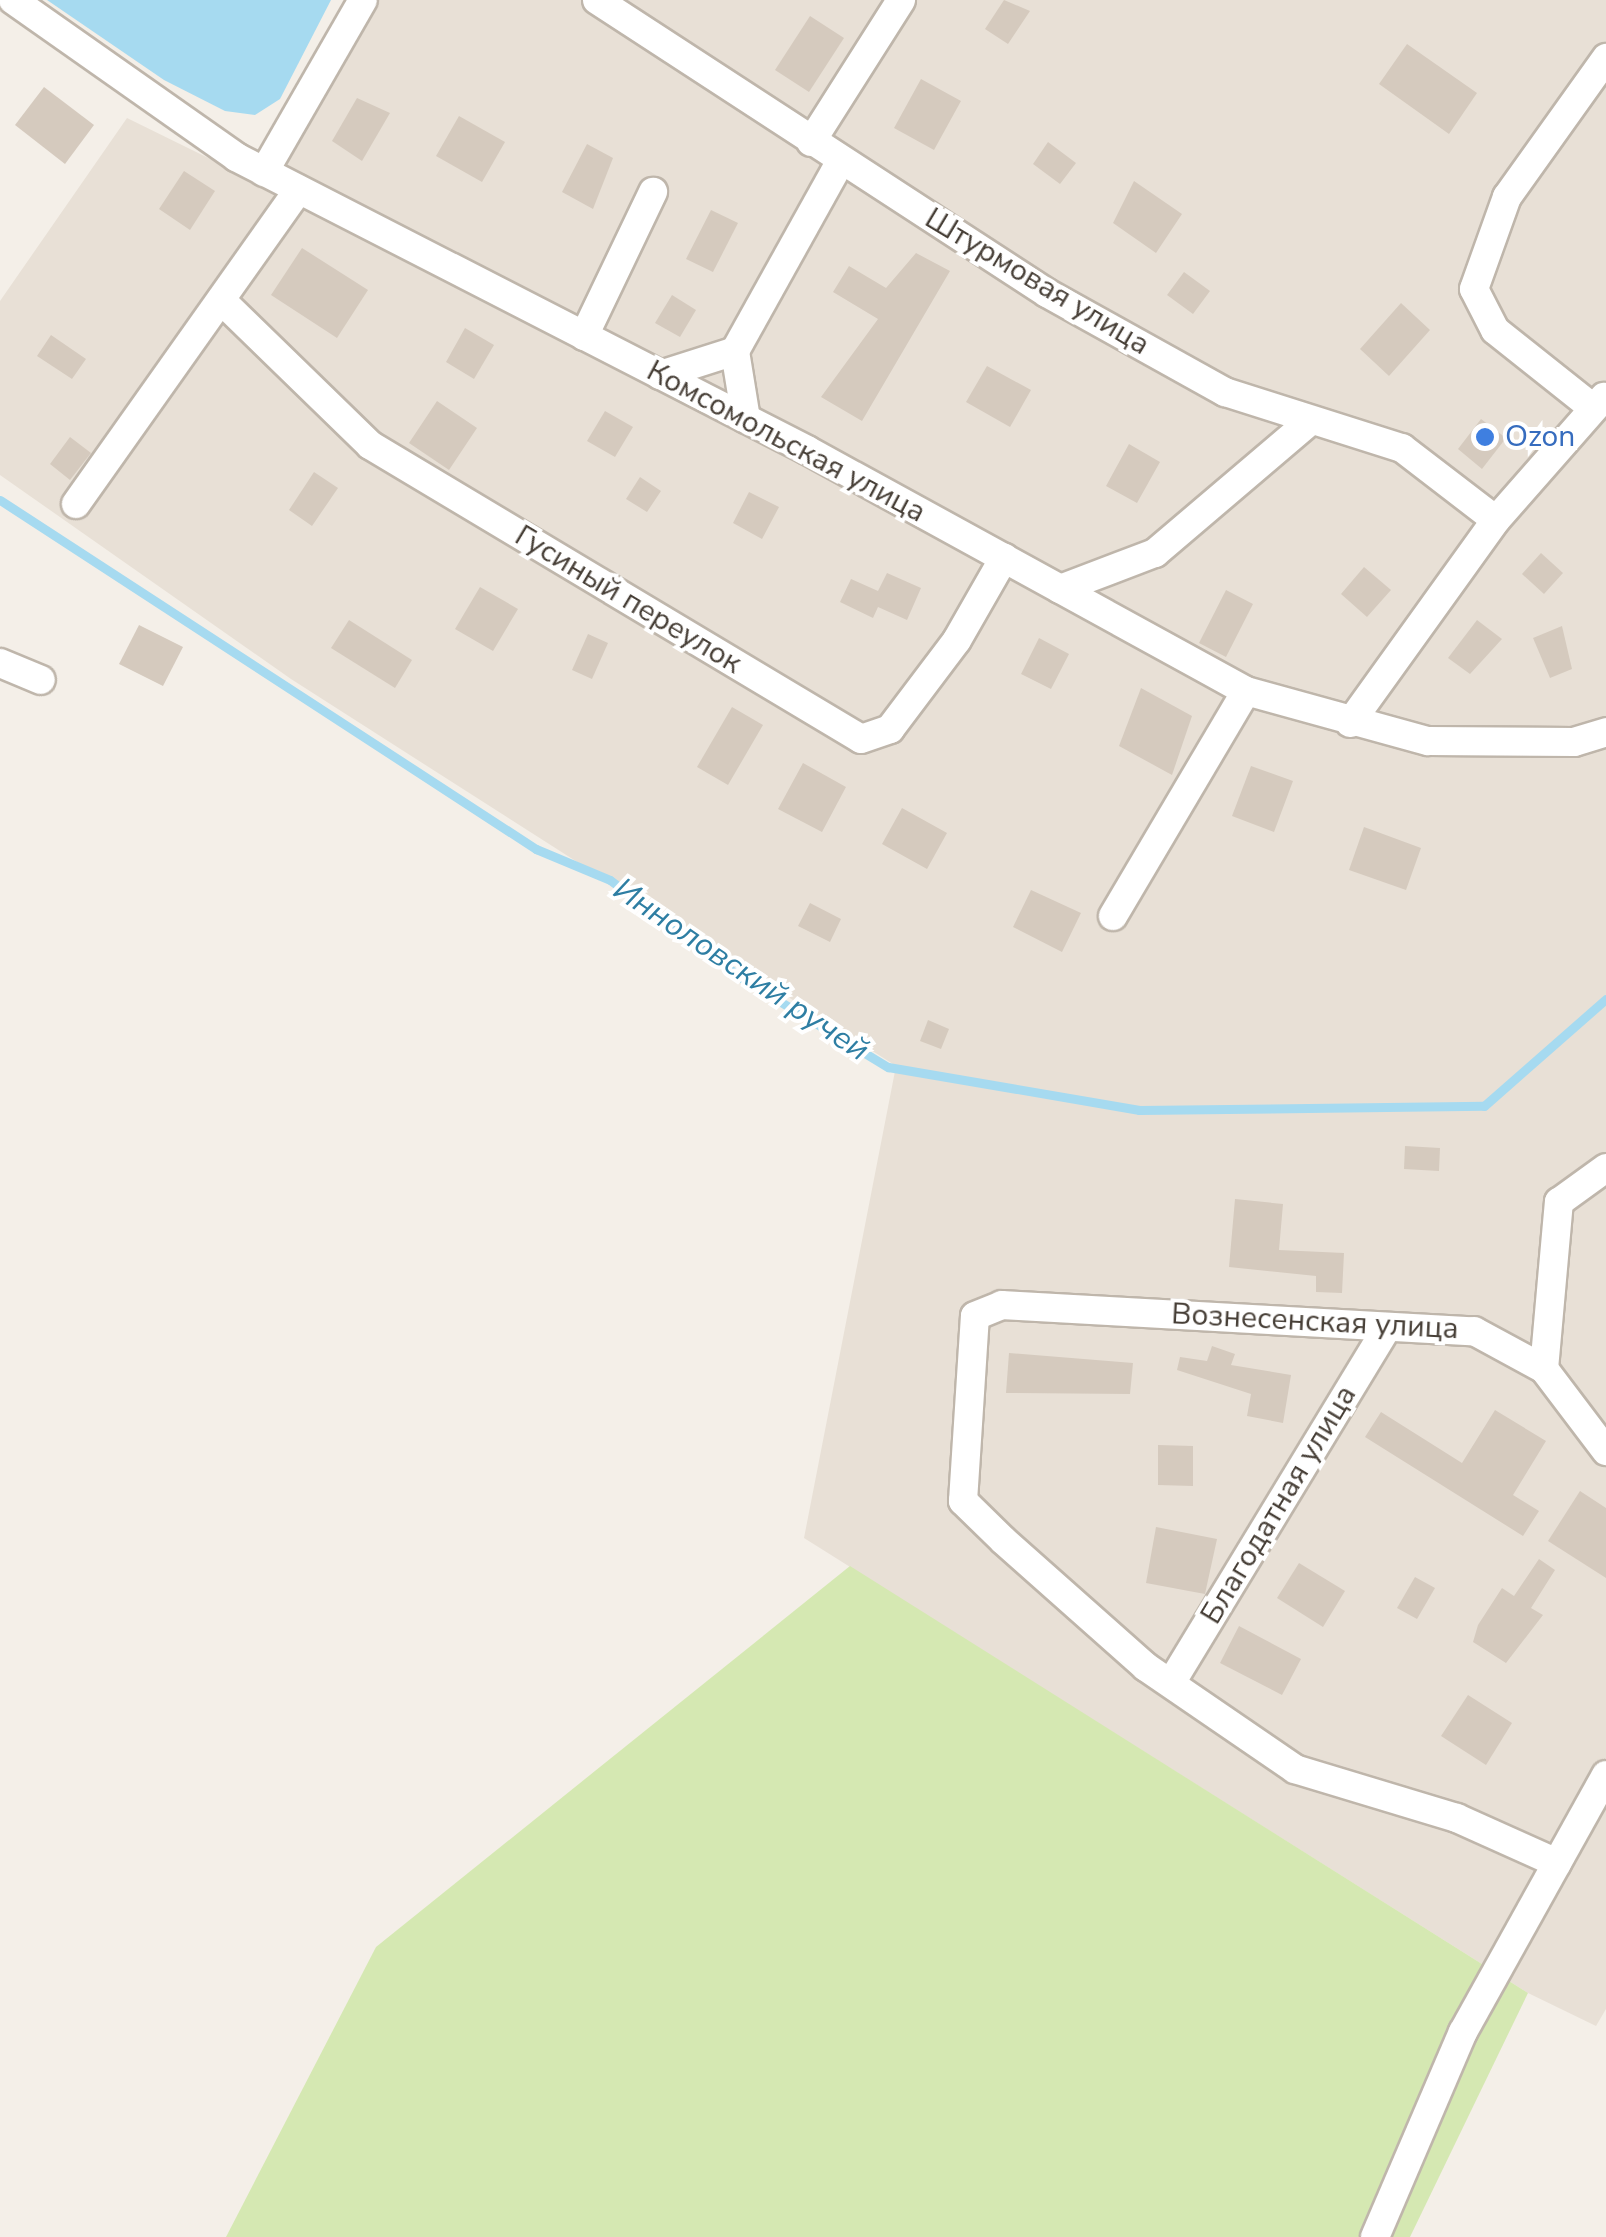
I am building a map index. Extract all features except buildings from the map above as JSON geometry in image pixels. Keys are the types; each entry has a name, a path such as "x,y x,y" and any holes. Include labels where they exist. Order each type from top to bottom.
{"street":[{"name":"Комсомольская улица","path":"13,0 72,50 264,172 746,419 1246,691 1428,741 1503,744 1606,732"},
{"path":"264,172 362,0"},
{"name":"Штурмовая улица","path":"597,0 840,164 1225,392 1309,422 1402,448 1496,520"},
{"path":"811,142 902,0"},
{"path":"1350,722 1496,520 1600,401 1496,330 1474,289 1507,197 1606,58"},
{"path":"746,419 735,351 840,164"},
{"path":"76,504 298,190"},
{"path":"584,336 653,192"},
{"name":"Гусиный переулок","path":"221,300 370,446 861,738 890,729 957,640 1004,558"},
{"path":"660,375 735,351"},
{"path":"1060,589 1155,553 1309,422"},
{"path":"0,664 42,680"},
{"path":"1112,916 1246,691"},
{"path":"1544,1369 1559,1202 1606,1168"},
{"name":"Вознесенская улица","path":"1171,1683 963,1501 975,1316 1002,1304 1474,1331 1544,1369 1606,1451"},
{"name":"Благодатная улица","path":"1171,1683 1387,1328"},
{"path":"1171,1683 1294,1769 1457,1818 1557,1863"},
{"path":"1375,2237 1463,2032 1606,1775"}],"shaded area":[{"path":"349,0 1606,0 1606,2009 1596,2026 1528,1993 804,1538 896,1066 291,679 0,475 0,301 127,118 249,178"}],"green space":[{"path":"850,1566 1528,1993 1410,2237 226,2237 376,1947"}],"water":[{"path":"47,0 331,0 280,99 255,115 225,111 164,80"}],"waterway":[{"name":"Инноловский ручей","path":"0,500 536,849 610,880 743,979 888,1067 1139,1110 1484,1106 1606,999"}],"place":[{"name":"Ozon","path":"1485,437"}]}
